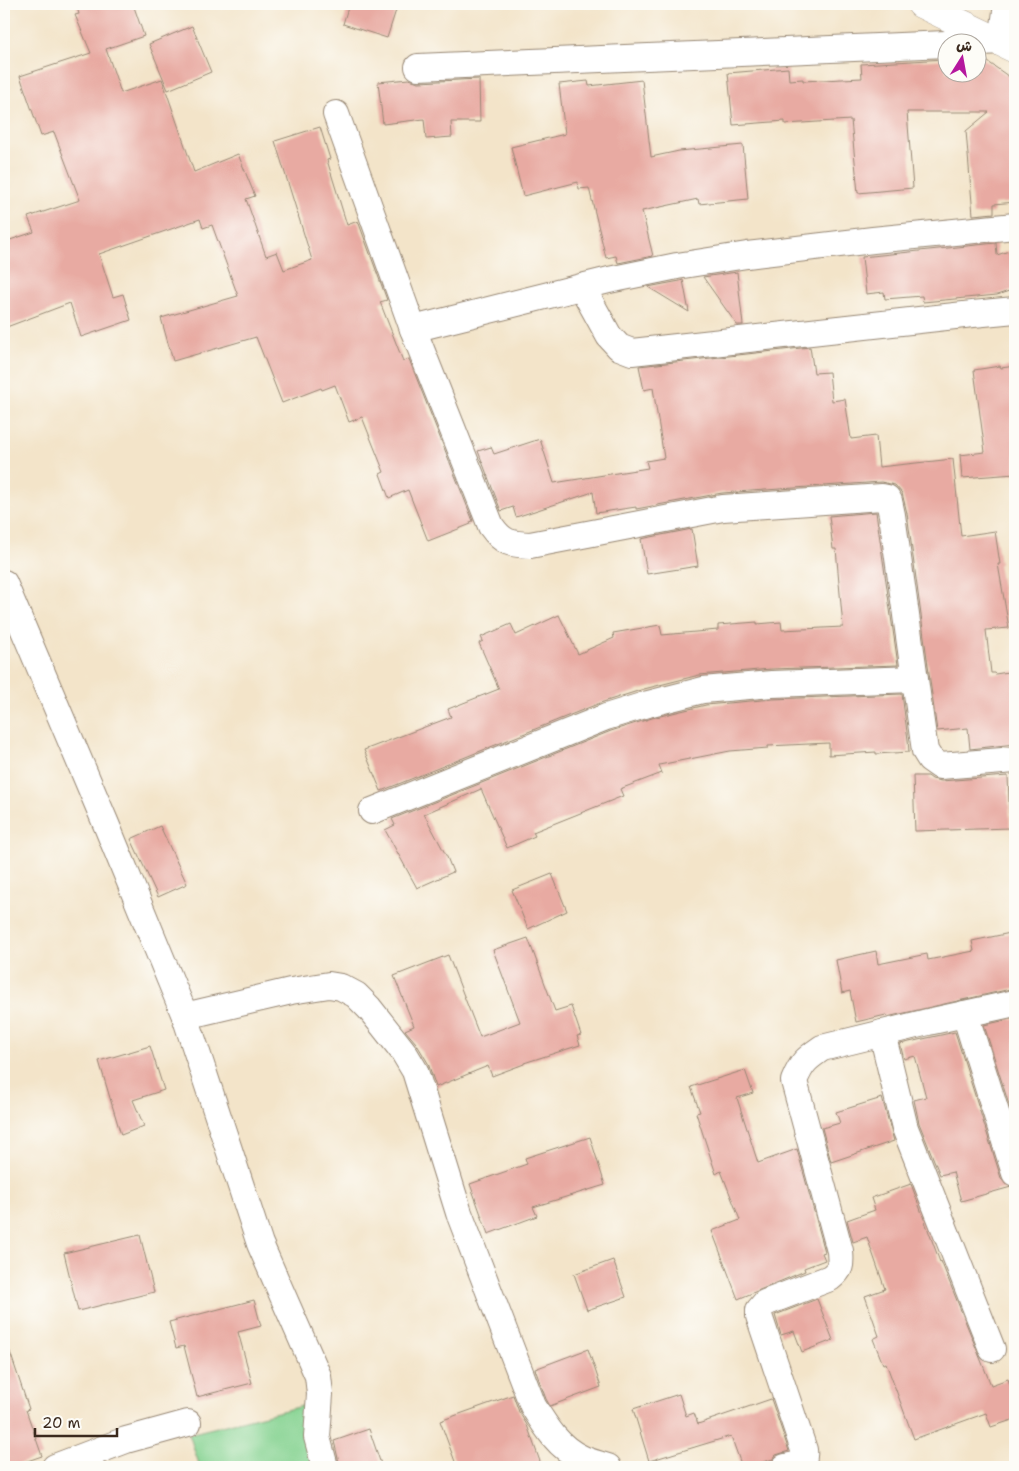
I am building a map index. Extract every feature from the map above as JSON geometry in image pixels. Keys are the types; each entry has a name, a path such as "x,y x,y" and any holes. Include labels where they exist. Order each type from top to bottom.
{"street":[{"path":"921,4 1009,45"},
{"path":"1007,4 1009,45"},
{"path":"986,43 1009,45"},
{"path":"418,67 936,44"},
{"path":"336,114 413,329 491,526 498,536 513,544 530,545 722,508 882,496 887,498 892,515 925,751 930,759 940,766 1015,760"},
{"path":"413,329 582,287 677,266 747,255 873,240 1015,226"},
{"path":"582,287 608,336 618,347 632,352 1015,310"},
{"path":"4,583 185,1016 260,1244 318,1376 320,1394 317,1437 325,1467"},
{"path":"372,811 606,717 704,690 772,684 915,679"},
{"path":"185,1016 291,991 329,985 341,987 356,995 369,1008 403,1051 415,1071 459,1213 533,1406 548,1431 563,1447 581,1458 601,1466"},
{"path":"785,1467 799,1464 803,1461 805,1457 804,1450 759,1316 760,1310 765,1303 830,1278 836,1273 841,1264 840,1251 794,1080 799,1069 807,1058 822,1048 1015,1003"},
{"path":"965,1014 1015,1173"},
{"path":"882,1033 905,1128 992,1349"},
{"path":"56,1467 126,1440 188,1423"}],"green space":[{"path":"306,1405 310,1455 313,1467 200,1467 189,1434"}],"building":[{"path":"76,4 133,4 144,36 106,49 121,93 162,79 194,172 238,154 255,196 246,199 266,256 277,252 284,270 312,260 275,141 320,127 330,159 327,160 347,225 358,221 387,300 380,302 403,361 409,359 473,521 470,522 471,524 428,541 408,490 389,498 380,474 384,472 362,417 349,422 335,385 322,390 321,388 282,403 256,337 173,361 161,318 238,296 212,225 203,228 200,219 99,254 113,297 123,294 131,320 81,337 70,303 4,328 4,242 34,232 28,217 80,200 54,132 41,136 20,76 91,53 75,15 79,14"},
{"path":"349,4 398,4 387,38 343,24"},
{"path":"192,26 211,72 168,90 149,44"},
{"path":"936,60 936,82 986,82 986,61 1015,81 1015,202 994,204 994,213 973,215 966,131 989,112 907,112 913,188 858,193 851,120 785,124 785,121 733,125 728,73 788,68 789,80 862,78 861,64"},
{"path":"409,79 419,82 479,79 480,122 451,122 452,137 426,139 424,119 383,124 378,82"},
{"path":"642,80 651,157 679,151 743,145 748,199 699,204 698,199 642,211 653,256 618,263 616,256 606,258 589,188 579,189 578,182 523,196 511,147 565,134 559,84 588,81 589,86"},
{"path":"996,243 997,255 1015,249 1015,289 997,295 923,302 922,296 885,299 884,292 866,294 862,257"},
{"path":"737,272 743,325 737,325 703,277"},
{"path":"683,280 689,312 648,287 680,281"},
{"path":"810,347 814,373 829,372 832,401 845,399 851,439 876,436 879,467 953,459 961,536 995,531 1000,564 998,564 1009,628 986,630 991,673 1015,671 1015,744 970,749 968,728 937,731 907,513 902,493 895,485 881,482 722,493 636,509 636,507 596,513 593,492 516,517 513,507 501,511 478,451 491,447 494,454 540,439 554,483 648,468 646,461 664,458 653,388 644,390 639,366"},
{"path":"1000,366 1001,368 1015,366 1015,474 962,478 960,455 985,452 974,370"},
{"path":"876,512 898,665 771,669 699,675 600,703 381,791 364,750 451,717 448,709 499,689 479,643 483,641 481,637 511,624 516,635 559,615 578,654 614,638 613,633 660,625 662,635 718,630 718,625 757,622 757,624 781,622 782,630 843,627 836,549 833,549 829,516"},
{"path":"692,529 698,566 647,574 641,539"},
{"path":"902,694 909,752 829,755 829,743 768,746 768,748 730,751 659,765 662,773 620,789 623,796 533,832 535,836 507,848 481,789 424,814 453,872 417,888 385,830 395,825 392,819 611,731 652,718 706,705 773,699"},
{"path":"913,776 928,776 941,781 1008,776 1010,828 915,831"},
{"path":"160,826 187,884 158,897 131,839"},
{"path":"552,874 567,911 528,929 512,890"},
{"path":"1015,932 1015,988 887,1017 886,1015 856,1022 850,991 842,993 836,960 876,951 878,964 927,954 928,960 974,951 972,941"},
{"path":"528,938 555,1011 571,1006 581,1035 577,1036 580,1045 524,1063 492,1076 488,1066 436,1087 428,1063 416,1043 405,1030 414,1026 394,976 448,955 480,1037 520,1022 493,950"},
{"path":"1015,1018 1015,1124 984,1025"},
{"path":"955,1032 1001,1178 1005,1184 1011,1187 961,1201 953,1172 940,1175 919,1123 914,1100 926,1097 915,1056 904,1059 900,1044"},
{"path":"150,1046 164,1090 133,1100 144,1126 121,1135 99,1061"},
{"path":"745,1070 753,1093 737,1098 758,1163 797,1149 825,1252 822,1253 825,1260 804,1268 805,1271 738,1299 712,1231 740,1220 721,1171 716,1174 696,1113 700,1112 691,1087"},
{"path":"882,1098 894,1141 831,1162 822,1128 840,1123 836,1112"},
{"path":"590,1137 605,1185 533,1207 537,1216 488,1234 470,1184 527,1164 525,1158"},
{"path":"911,1184 940,1262 991,1385 1008,1379 1015,1399 1015,1419 991,1427 986,1413 914,1439 886,1363 883,1364 873,1339 879,1336 865,1296 885,1289 867,1237 853,1242 847,1220 875,1210 871,1198"},
{"path":"140,1235 154,1292 78,1311 64,1253"},
{"path":"613,1260 626,1297 587,1310 574,1274"},
{"path":"817,1299 833,1340 802,1352 794,1331 781,1335 775,1315"},
{"path":"254,1300 261,1326 238,1332 252,1383 197,1397 184,1346 176,1348 169,1322"},
{"path":"4,1346 8,1346 29,1409 26,1410 42,1456 10,1467 4,1467"},
{"path":"588,1349 601,1387 550,1406 535,1369"},
{"path":"679,1394 686,1416 694,1413 698,1424 771,1399 789,1451 776,1455 773,1459 742,1467 731,1436 649,1461 633,1409"},
{"path":"513,1395 519,1412 527,1425 542,1467 457,1467 440,1421"},
{"path":"369,1429 382,1467 340,1467 334,1441"}]}
